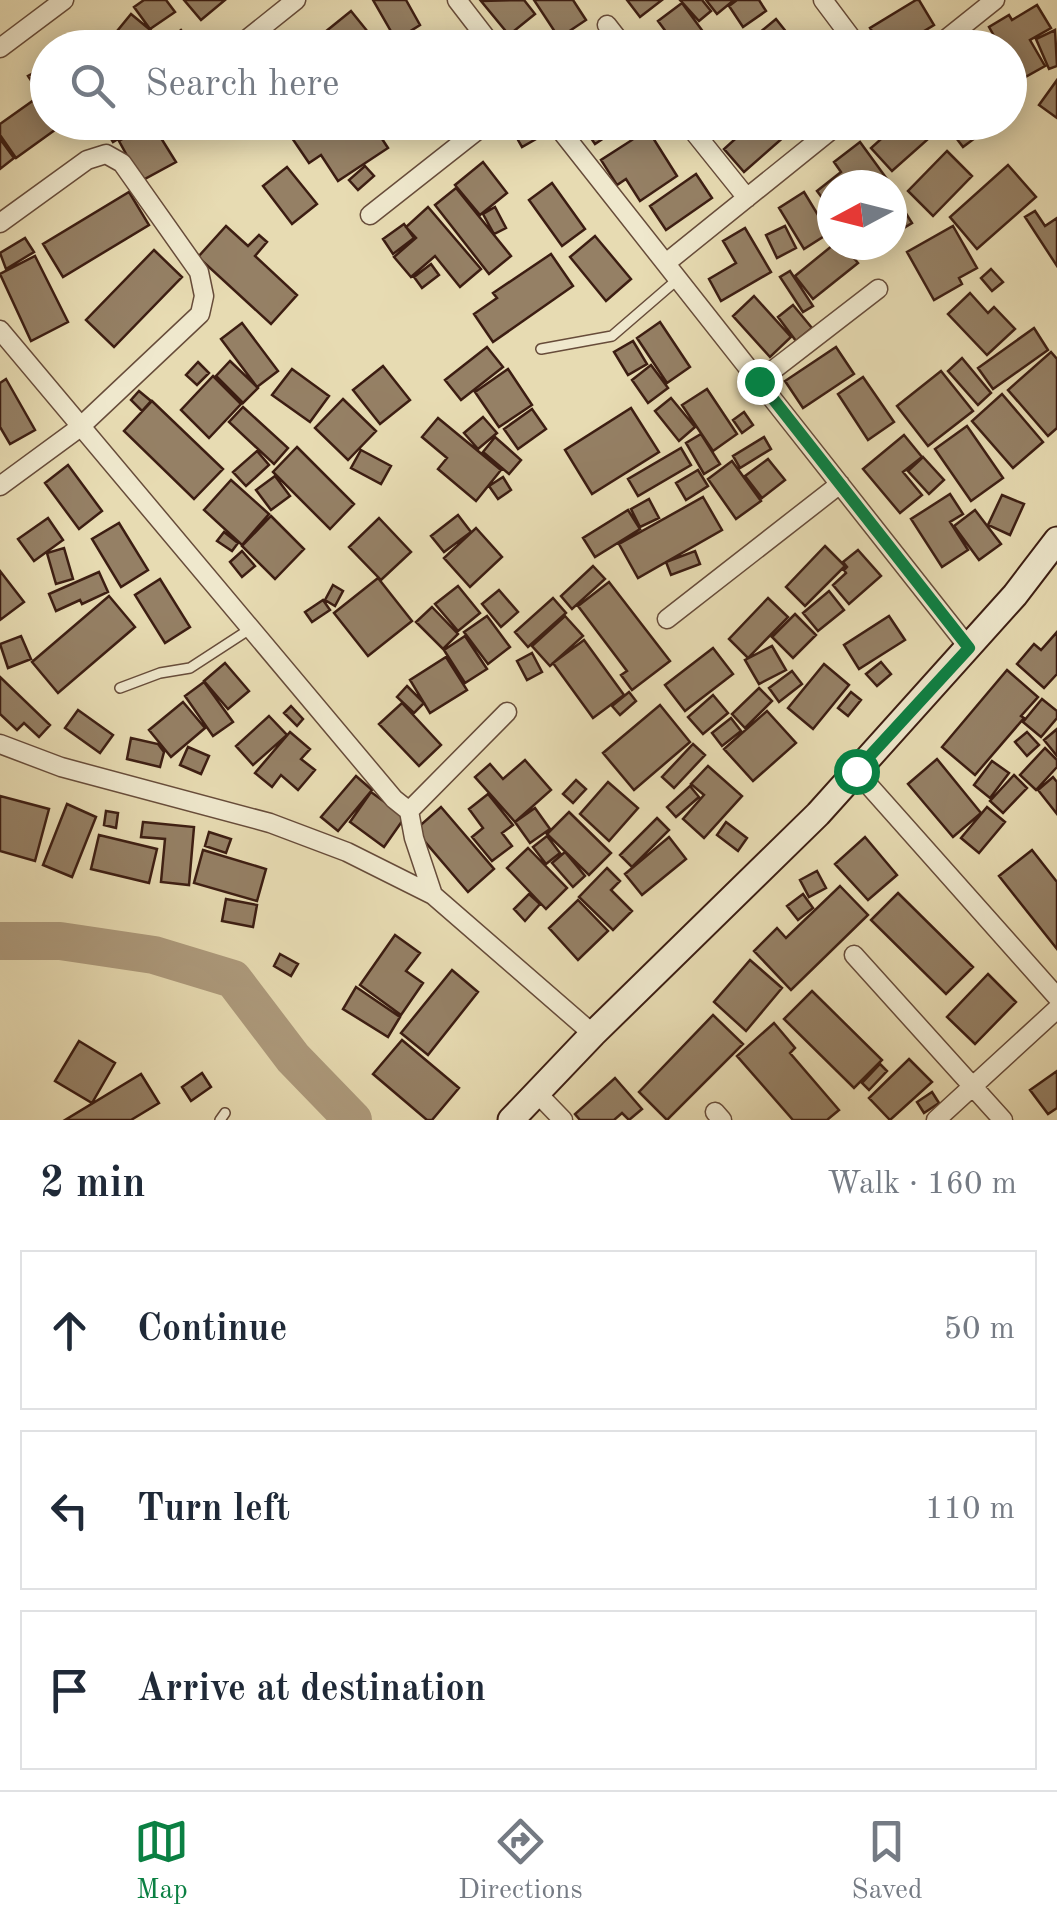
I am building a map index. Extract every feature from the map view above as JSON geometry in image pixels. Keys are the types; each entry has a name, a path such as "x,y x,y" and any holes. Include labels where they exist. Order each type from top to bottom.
{"street":[{"path":"0,48 64,0"},
{"path":"258,30 296,0"},
{"path":"457,0 480,30"},
{"path":"824,0 846,30"},
{"path":"958,30 995,0"},
{"path":"607,25 611,30"},
{"path":"370,215 465,140"},
{"path":"568,140 969,648"},
{"path":"700,140 746,198"},
{"path":"666,263 818,140"},
{"path":"0,223 87,160 106,154 122,163 199,272 204,296 200,314 78,428 0,486"},
{"path":"759,381 878,289"},
{"path":"0,330 78,428 408,811 433,895"},
{"path":"667,619 840,484"},
{"path":"511,1120 593,1034 818,814 969,648 1057,540"},
{"path":"408,811 507,712"},
{"path":"0,744 61,767 270,823 347,852 433,895 593,1034"},
{"path":"856,771 1057,997"},
{"path":"854,956 1003,1120"},
{"path":"936,1120 1057,1009"},
{"path":"537,1093 563,1120"}],"lane":[{"path":"541,349 612,336 678,280"},
{"path":"120,688 160,673 190,668 250,629"}],"building":[{"path":"144,0 166,0 175,12 150,29 134,7"},
{"path":"184,0 225,0 201,20"},
{"path":"373,0 406,0 420,25 412,30 390,30"},
{"path":"524,0 535,14 515,30 505,30 481,1"},
{"path":"534,0 573,0 586,20 571,30 554,30"},
{"path":"627,0 662,0 640,17"},
{"path":"680,0 702,0 711,11 699,21"},
{"path":"706,0 734,0 717,14"},
{"path":"737,0 759,0 766,11 743,27 729,6"},
{"path":"916,0 934,25 926,30 870,28"},
{"path":"682,3 702,30 665,30 658,21"},
{"path":"1037,5 1051,28 1030,40 1045,66 1027,76 1027,30 989,27 1009,15 1012,20"},
{"path":"351,11 366,30 328,30"},
{"path":"131,14 150,30 118,30"},
{"path":"776,19 785,30 763,30"},
{"path":"1055,30 1057,66 1049,69 1036,39"},
{"path":"1057,80 1057,118 1039,105"},
{"path":"30,103 30,140 41,140 16,158 0,135 0,124"},
{"path":"0,139 14,158 0,169"},
{"path":"162,140 176,162 141,181 119,141"},
{"path":"293,140 383,140 388,148 338,181 321,155 309,163"},
{"path":"632,140 654,140 677,176 640,201 626,179 617,185 601,160"},
{"path":"734,140 780,140 744,172 724,149"},
{"path":"880,140 927,140 893,170 871,148"},
{"path":"860,142 880,170 840,170 834,162"},
{"path":"947,151 972,176 933,216 908,191"},
{"path":"483,162 507,193 480,215 455,185"},
{"path":"1008,165 1036,197 977,249 950,217"},
{"path":"365,166 374,176 358,190 349,180"},
{"path":"287,167 317,204 292,224 263,186"},
{"path":"696,174 712,198 666,230 650,206"},
{"path":"552,183 585,229 562,246 529,200"},
{"path":"456,188 511,256 489,274 435,205"},
{"path":"129,192 149,225 63,277 43,244"},
{"path":"804,192 817,213 817,241 804,249 779,208"},
{"path":"428,207 481,269 460,287 435,256 411,277 394,257 416,238 406,227"},
{"path":"495,207 506,228 494,234 483,214"},
{"path":"1035,211 1045,226 1057,218 1057,266 1025,217"},
{"path":"404,224 414,238 393,254 383,239"},
{"path":"226,226 248,246 259,235 267,242 255,256 297,295 271,324 198,257"},
{"path":"785,226 796,248 777,258 766,235"},
{"path":"953,226 977,268 959,278 962,284 934,300 907,252"},
{"path":"745,228 771,272 721,301 709,279 736,263 723,241"},
{"path":"595,236 631,279 606,301 570,257"},
{"path":"25,238 34,252 6,269 0,253"},
{"path":"154,250 182,277 114,347 86,320"},
{"path":"551,254 573,286 493,342 474,314 497,298 493,293"},
{"path":"35,256 68,322 31,341 0,274"},
{"path":"817,258 858,263 813,299 795,276"},
{"path":"431,264 439,275 422,288 414,277"},
{"path":"991,269 1003,282 992,291 981,278"},
{"path":"790,271 813,306 803,312 780,277"},
{"path":"970,293 988,313 994,307 1015,329 987,355 948,314"},
{"path":"754,296 791,337 770,357 733,316"},
{"path":"793,305 812,328 796,341 778,317"},
{"path":"660,322 690,367 667,383 637,338"},
{"path":"242,323 278,371 257,387 221,339"},
{"path":"1034,328 1048,350 993,389 978,368"},
{"path":"633,341 647,364 628,375 614,352"},
{"path":"487,347 503,367 461,400 445,380"},
{"path":"836,347 854,374 803,408 785,381"},
{"path":"1051,352 1057,359 1057,428 1048,436 1008,390"},
{"path":"962,358 991,393 978,405 948,371"},
{"path":"230,361 258,388 243,403 216,376"},
{"path":"198,362 209,373 197,385 186,375"},
{"path":"651,365 668,388 648,403 632,380"},
{"path":"383,366 410,400 380,424 353,390"},
{"path":"292,369 329,396 310,422 272,395"},
{"path":"508,369 532,405 499,427 475,392"},
{"path":"941,371 973,411 928,446 897,406"},
{"path":"213,376 241,404 209,438 181,410"},
{"path":"863,377 894,422 868,440 838,394"},
{"path":"6,379 35,430 10,444 0,427 0,383"},
{"path":"707,389 737,434 713,451 682,405"},
{"path":"139,391 151,401 142,411 131,400"},
{"path":"1002,394 1043,442 1013,468 972,421"},
{"path":"671,398 695,427 679,441 655,411"},
{"path":"343,399 376,431 348,460 315,428"},
{"path":"152,401 223,469 194,499 124,431"},
{"path":"243,407 288,448 274,464 229,422"},
{"path":"631,408 659,452 592,494 565,450"},
{"path":"532,409 546,429 518,449 504,429"},
{"path":"744,412 753,425 742,433 733,420"},
{"path":"483,417 497,433 478,449 464,433"},
{"path":"438,418 501,470 476,501 438,469 447,458 422,437"},
{"path":"967,426 1003,478 971,501 935,449"},
{"path":"701,434 720,464 704,474 686,443"},
{"path":"904,435 922,457 903,472 922,495 900,513 863,469"},
{"path":"495,437 521,460 509,474 483,452"},
{"path":"764,437 771,449 740,468 733,456"},
{"path":"297,447 354,504 330,529 273,472"},
{"path":"681,448 691,465 638,496 628,479"},
{"path":"361,450 391,466 381,484 351,468"},
{"path":"257,451 269,465 246,486 233,472"},
{"path":"923,457 944,480 929,494 908,471"},
{"path":"768,459 785,480 762,498 745,476"},
{"path":"732,461 761,501 736,519 708,479"},
{"path":"68,465 102,511 79,529 45,483"},
{"path":"698,470 708,486 686,500 676,483"},
{"path":"275,476 290,496 271,510 256,490"},
{"path":"503,477 511,490 498,499 489,486"},
{"path":"231,480 269,514 242,545 204,510"},
{"path":"950,494 963,514 950,522 968,550 942,567 911,519"},
{"path":"1002,495 1024,504 1010,535 988,525"},
{"path":"703,497 722,530 638,578 619,544"},
{"path":"649,499 659,518 640,527 631,509"},
{"path":"628,510 640,529 595,557 583,538"},
{"path":"975,510 1001,544 979,560 954,526"},
{"path":"458,515 471,532 444,552 431,536"},
{"path":"271,516 304,549 275,579 242,546"},
{"path":"48,518 63,540 34,561 18,539"},
{"path":"379,518 411,552 381,580 349,547"},
{"path":"119,523 148,570 121,587 92,539"},
{"path":"476,528 502,557 470,587 444,558"},
{"path":"224,532 238,543 232,551 217,541"},
{"path":"825,546 845,566 805,606 786,587"},
{"path":"64,548 73,579 56,584 47,553"},
{"path":"858,550 881,576 849,604 833,585 846,573 843,562"},
{"path":"242,551 255,566 242,577 230,562"},
{"path":"695,551 700,564 671,575 666,562"},
{"path":"593,566 605,579 572,609 561,596"},
{"path":"0,571 24,602 0,620"},
{"path":"99,572 108,592 56,611 49,594"},
{"path":"378,578 412,621 368,656 334,613"},
{"path":"160,579 190,627 165,643 135,595"},
{"path":"609,582 670,661 632,690 621,675 627,671 578,606"},
{"path":"333,585 343,591 335,606 325,600"},
{"path":"458,586 480,613 458,631 435,604"},
{"path":"499,590 518,612 501,627 482,604"},
{"path":"829,591 844,610 818,631 803,613"},
{"path":"109,596 135,627 58,693 32,662"},
{"path":"553,598 566,613 528,647 515,632"},
{"path":"768,598 788,617 748,658 729,639"},
{"path":"323,600 330,610 312,622 305,612"},
{"path":"432,607 458,634 443,649 416,622"},
{"path":"795,614 816,635 793,658 772,637"},
{"path":"487,616 510,647 488,664 464,632"},
{"path":"565,616 583,636 550,666 532,646"},
{"path":"889,616 905,640 859,669 844,645"},
{"path":"1057,632 1057,674 1044,688 1017,664 1034,644 1041,650"},
{"path":"21,636 31,659 8,668 0,644"},
{"path":"465,636 487,669 465,683 444,650"},
{"path":"584,640 624,695 593,718 553,663"},
{"path":"772,646 786,670 759,684 745,660"},
{"path":"713,648 733,674 685,711 665,685"},
{"path":"532,653 542,672 527,680 517,661"},
{"path":"446,657 467,690 430,713 410,680"},
{"path":"881,662 891,674 877,686 866,674"},
{"path":"225,663 249,691 228,709 204,681"},
{"path":"824,664 849,685 813,729 788,708"},
{"path":"1007,670 1038,697 975,775 942,747"},
{"path":"792,671 802,684 779,702 769,688"},
{"path":"0,677 50,725 39,737 24,723 17,730 0,714"},
{"path":"204,682 233,722 213,736 185,696"},
{"path":"407,686 424,703 414,713 397,697"},
{"path":"759,688 772,701 745,728 732,714"},
{"path":"629,692 636,701 620,715 612,706"},
{"path":"851,692 861,700 848,716 838,708"},
{"path":"713,695 728,713 703,734 688,717"},
{"path":"1042,699 1057,711 1057,718 1041,737 1023,722"},
{"path":"183,702 205,728 171,757 149,730"},
{"path":"402,703 441,745 419,766 379,724"},
{"path":"660,705 690,742 634,790 603,753"},
{"path":"291,706 303,719 297,726 284,713"},
{"path":"78,710 113,735 100,753 65,728"},
{"path":"767,711 796,743 753,781 724,749"},
{"path":"269,716 287,735 253,765 236,746"},
{"path":"731,718 741,731 722,746 712,733"},
{"path":"1057,729 1057,756 1044,740"},
{"path":"290,732 310,749 301,759 315,770 298,790 281,775 272,787 255,773"},
{"path":"1027,732 1039,745 1027,756 1015,742"},
{"path":"131,738 158,744 164,752 160,767 127,759"},
{"path":"693,744 705,755 674,788 662,777"},
{"path":"188,747 209,756 201,774 180,765"},
{"path":"1045,748 1057,760 1057,767 1036,790 1020,775"},
{"path":"937,759 981,813 953,837 908,784"},
{"path":"525,760 551,790 515,822 475,777 490,764 503,779"},
{"path":"992,761 1009,773 990,798 974,785"},
{"path":"708,766 742,796 704,838 683,819 704,795 691,784"},
{"path":"1014,775 1027,788 1003,813 990,801"},
{"path":"356,776 372,790 338,831 321,817"},
{"path":"1053,777 1057,782 1057,814 1038,790"},
{"path":"576,780 586,789 573,803 563,794"},
{"path":"608,782 638,808 609,841 580,814"},
{"path":"690,786 699,797 676,817 667,807"},
{"path":"371,792 405,817 384,847 350,822"},
{"path":"488,794 513,825 502,833 512,846 492,861 472,837 483,828 469,809"},
{"path":"0,796 49,809 35,861 0,851"},
{"path":"67,804 96,817 72,877 43,865"},
{"path":"441,807 494,869 468,892 415,830"},
{"path":"987,807 1005,822 979,853 961,838"},
{"path":"535,808 550,829 530,843 515,822"},
{"path":"106,811 118,813 116,828 104,825"},
{"path":"569,812 611,853 589,875 547,834"},
{"path":"657,818 669,830 632,867 620,855"},
{"path":"143,822 194,827 189,885 161,882 165,839 141,837"},
{"path":"726,822 747,838 738,851 717,835"},
{"path":"209,832 231,839 226,853 205,846"},
{"path":"99,835 157,849 149,883 91,869"},
{"path":"547,836 560,853 546,864 533,847"},
{"path":"669,837 686,859 642,895 625,874"},
{"path":"865,837 897,875 868,900 835,864"},
{"path":"528,848 567,888 546,909 507,868"},
{"path":"203,850 266,869 257,901 194,883"},
{"path":"1032,850 1057,882 1057,949 999,876"},
{"path":"565,852 585,876 573,887 552,863"},
{"path":"607,868 620,881 611,890 632,911 613,930 579,897"},
{"path":"817,871 826,888 809,897 800,880"},
{"path":"840,886 868,915 791,990 754,951 777,928 786,938"},
{"path":"898,893 973,967 946,994 871,920"},
{"path":"529,894 540,904 525,921 514,909"},
{"path":"803,894 813,908 798,920 787,906"},
{"path":"226,899 257,905 253,927 222,921"},
{"path":"578,900 608,931 578,960 549,928"},
{"path":"395,935 420,953 406,971 423,983 401,1015 360,985"},
{"path":"280,954 298,964 291,976 274,966"},
{"path":"750,960 782,988 746,1031 714,1002"},
{"path":"452,970 478,992 428,1055 401,1033"},
{"path":"988,974 1016,1002 975,1044 947,1017"},
{"path":"356,987 400,1017 388,1037 343,1009"},
{"path":"812,991 882,1060 854,1088 784,1019"},
{"path":"713,1015 743,1044 667,1120 639,1092"},
{"path":"774,1023 795,1048 790,1053 839,1110 827,1120 793,1120 737,1056"},
{"path":"402,1040 459,1088 432,1120 427,1120 373,1074"},
{"path":"79,1041 115,1063 92,1103 55,1081"},
{"path":"909,1059 932,1082 890,1120 869,1098"},
{"path":"880,1064 887,1071 869,1090 862,1083"},
{"path":"1057,1071 1057,1108 1048,1114 1030,1090"},
{"path":"202,1073 211,1087 191,1101 182,1087"},
{"path":"141,1074 159,1103 131,1120 65,1120"},
{"path":"615,1078 642,1109 629,1120 622,1113 614,1120 580,1120 575,1114"},
{"path":"932,1092 939,1103 924,1113 917,1102"}],"waterway":[{"path":"0,941 60,941 154,955 233,979 293,1058 353,1120"}],"route":[{"path":"759,381 969,648 856,771"}]}
